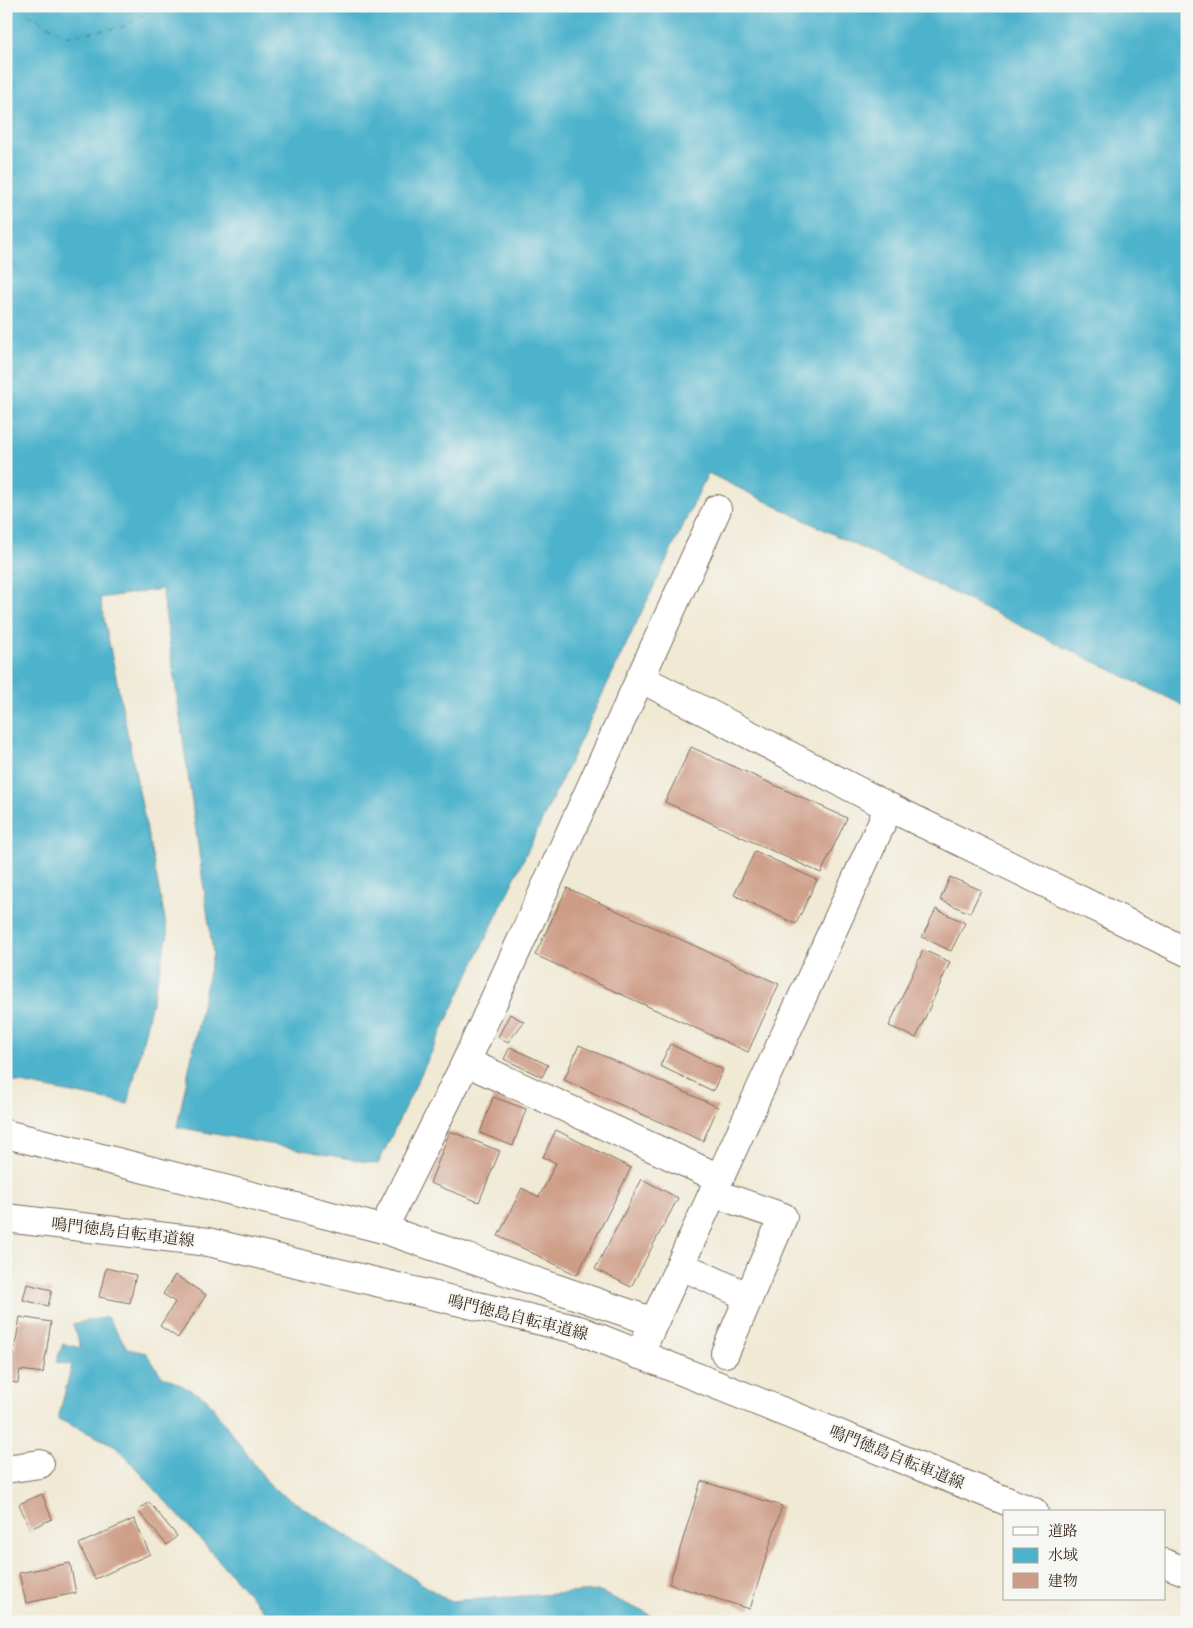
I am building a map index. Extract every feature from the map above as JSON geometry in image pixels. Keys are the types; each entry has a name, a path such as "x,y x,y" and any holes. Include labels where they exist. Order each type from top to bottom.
{"street":[{"path":"383,1229 466,1062 717,509"},
{"path":"640,678 889,806 1187,952"},
{"path":"639,1355 889,806"},
{"path":"466,1062 716,1186 783,1217 725,1353"},
{"path":"6,1134 383,1229 654,1322"},
{"name":"鳴門徳島自転車道線","path":"6,1218 208,1242 579,1330 1029,1510"},
{"path":"680,1265 749,1297"},
{"path":"6,1469 40,1464"},
{"path":"1166,1564 1187,1572"}],"water":[{"path":"6,6 1187,6 1187,707 708,473 378,1164 177,1127 213,953 162,589 100,598 168,934 128,1104 6,1080"},
{"path":"107,1317 128,1349 146,1353 161,1375 206,1398 271,1487 449,1601 598,1591 666,1622 274,1622 116,1446 58,1419 72,1365 56,1362 63,1344 81,1348 73,1324"}],"building":[{"path":"691,747 847,818 821,873 665,802"},
{"path":"755,851 817,880 796,924 734,895"},
{"path":"950,877 981,890 970,913 940,900"},
{"path":"567,888 779,984 748,1052 535,955"},
{"path":"936,909 965,923 951,951 922,937"},
{"path":"923,950 950,962 916,1038 889,1026"},
{"path":"510,1014 524,1022 508,1042 498,1037"},
{"path":"670,1044 723,1070 713,1091 660,1066"},
{"path":"579,1045 718,1107 703,1141 564,1080"},
{"path":"510,1047 548,1065 542,1077 504,1059"},
{"path":"493,1097 526,1109 513,1146 480,1133"},
{"path":"556,1130 631,1168 577,1275 498,1236 522,1188 539,1197 556,1163 543,1157"},
{"path":"450,1131 500,1151 479,1202 430,1183"},
{"path":"642,1179 678,1198 631,1287 595,1269"},
{"path":"106,1268 136,1275 130,1303 99,1297"},
{"path":"175,1275 206,1295 178,1338 160,1326 175,1302 163,1294"},
{"path":"27,1284 52,1290 48,1306 23,1300"},
{"path":"20,1317 51,1322 43,1373 20,1370 18,1383 9,1382"},
{"path":"701,1481 782,1506 750,1609 669,1584"},
{"path":"42,1494 52,1519 30,1529 19,1504"},
{"path":"149,1502 177,1536 167,1545 138,1511"},
{"path":"134,1519 150,1554 95,1579 79,1544"},
{"path":"70,1563 76,1593 26,1603 19,1573"},
{"path":"6,1599 11,1613 6,1615"}],"ferry route":[{"path":"20,6 28,14 66,36 123,27 156,6"}]}
